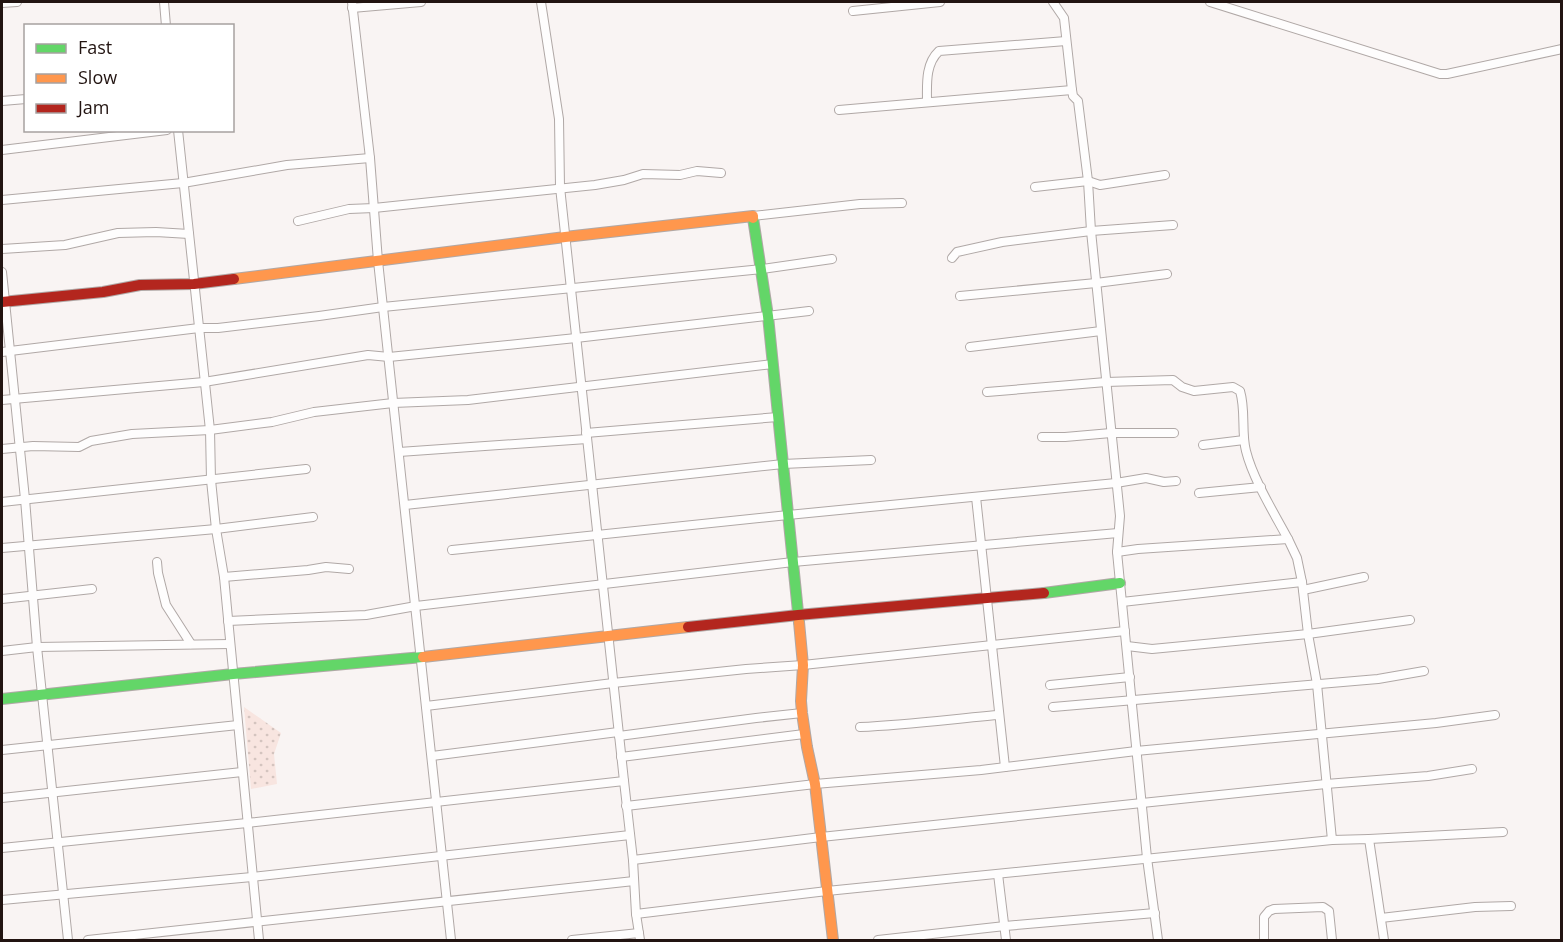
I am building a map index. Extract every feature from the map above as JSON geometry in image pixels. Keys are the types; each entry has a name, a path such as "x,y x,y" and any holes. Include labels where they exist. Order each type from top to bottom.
{"street":[{"path":"2,3 16,2"},
{"path":"164,2 166,24"},
{"path":"421,2 352,5 451,940"},
{"path":"541,2 560,119 560,187 640,937 572,940"},
{"path":"853,11 940,2"},
{"path":"1053,2 1064,18 1072,90 1073,96 1078,101 1088,181 1120,516 1117,552 1147,858 1158,940"},
{"path":"1210,2 1440,74 1562,49"},
{"path":"927,102 930,65 932,57 939,51 1066,41"},
{"path":"839,110 1072,90"},
{"path":"2,101 24,99"},
{"path":"2,150 150,132"},
{"path":"178,132 210,430 211,480 224,577 259,940"},
{"path":"2,200 183,183 287,165 370,158"},
{"path":"298,221 349,209 595,184 624,180 643,174 680,175 697,171 721,173"},
{"path":"1035,187 1088,181 1100,185 1165,175"},
{"path":"3,302 103,292 140,285 194,284 565,237 860,204 902,203"},
{"path":"753,216 768,316 803,665 801,701 804,734 815,784 833,940"},
{"path":"952,258 957,252 1002,242 1091,231 1173,225"},
{"path":"2,249 65,245 118,233 189,234"},
{"path":"6,351 383,308 762,269 832,259"},
{"path":"2,272 6,351 15,399 32,596 68,940"},
{"path":"960,296 1167,274"},
{"path":"2,400 204,382 350,358 389,357 576,338 810,311"},
{"path":"970,347 1101,331"},
{"path":"2,449 33,446 78,447 91,441 132,434 210,430 272,422 314,412 393,403 468,400 773,364"},
{"path":"987,392 1106,382 1173,380 1182,387 1194,391 1233,387 1240,391 1246,453 1297,558 1303,586 1308,634 1317,684 1332,840"},
{"path":"399,452 778,417"},
{"path":"1042,437 1111,433 1174,433"},
{"path":"1203,445 1244,440"},
{"path":"405,506 783,464 871,460"},
{"path":"2,501 306,469"},
{"path":"452,550 1116,483 1146,478 1164,482 1176,481"},
{"path":"1199,493 1261,487"},
{"path":"976,497 1005,767"},
{"path":"2,548 216,529 313,517"},
{"path":"228,621 366,615 416,606 792,562 1118,533"},
{"path":"1117,552 1288,539"},
{"path":"157,562 166,605 191,645"},
{"path":"224,577 326,567 349,569"},
{"path":"1122,602 1303,586 1364,577"},
{"path":"2,699 233,674 421,657 798,615 1080,589 1120,583"},
{"path":"2,599 92,589"},
{"path":"1127,646 1152,649 1308,634 1410,620"},
{"path":"426,706 613,682 803,665 1125,631"},
{"path":"2,651 37,647 230,644"},
{"path":"1053,707 1378,679 1424,671"},
{"path":"1050,685 1130,677"},
{"path":"432,756 802,713"},
{"path":"860,727 910,725 927,721 998,715"},
{"path":"626,806 815,784 1005,767 1136,751 1436,723 1495,715"},
{"path":"2,750 238,725"},
{"path":"621,757 804,734"},
{"path":"633,860 821,837 1326,784 1428,776 1472,769"},
{"path":"2,798 242,772"},
{"path":"2,848 624,781"},
{"path":"636,914 827,891 1332,840 1503,832"},
{"path":"2,900 252,877 630,835"},
{"path":"1369,839 1384,940"},
{"path":"998,874 1006,940"},
{"path":"88,940 634,881"},
{"path":"1381,918 1475,907 1511,906"},
{"path":"1264,940 1264,917 1274,909 1323,907 1329,911 1332,940"},
{"path":"878,940 1155,913"}],"shaded area":[{"path":"244,707 281,733 274,754 277,784 251,789"}],"traffic: fast":[{"path":"753,218 768,316 799,622"},
{"path":"1044,593 1120,583"},
{"path":"2,699 233,674 423,657"}],"traffic: slow":[{"path":"234,279 565,237 753,216 753,218"},
{"path":"799,622 803,665 802,713 815,784 833,940"},
{"path":"423,657 688,627"}],"traffic: jam":[{"path":"2,302 103,292 140,285 194,284 234,279"},
{"path":"688,627 1044,593"}]}
